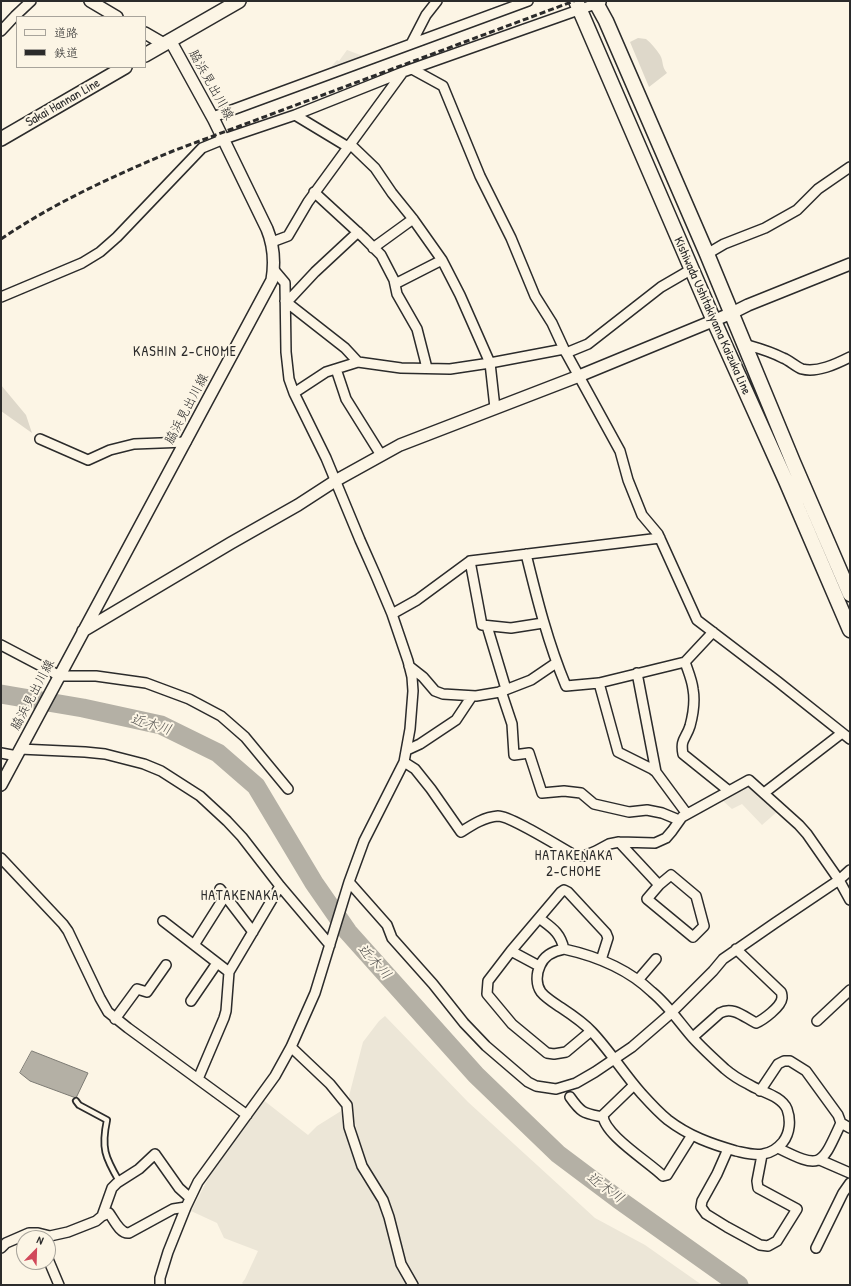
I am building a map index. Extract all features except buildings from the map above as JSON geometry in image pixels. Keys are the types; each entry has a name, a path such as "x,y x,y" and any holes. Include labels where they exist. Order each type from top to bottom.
{"main road":[{"path":"146,54 239,1"},
{"name":"Kishiwada Ushitakiyama Kaizuka Line","path":"598,2 708,254 790,456 850,594"},
{"name":"Kishiwada Ushitakiyama Kaizuka Line","path":"578,5 714,321 786,481 850,630"},
{"name":"Sakai Hannan Line","path":"1,139 123,68"}],"street":[{"path":"17,16 32,1"},
{"path":"90,1 115,16"},
{"path":"411,44 426,15 437,1"},
{"path":"213,117 528,1"},
{"path":"1,297 82,263 100,252 117,237 202,148 295,115 578,5 598,2"},
{"path":"1,31 16,17"},
{"path":"146,34 167,42"},
{"name":"脇浜見出川線","path":"1,785 272,280 274,270 272,242 213,117 167,42"},
{"path":"272,242 288,236 314,192 408,70"},
{"path":"408,70 443,86 480,176 511,238 535,296 552,324 565,351 620,451 628,480 642,515 658,534 697,620 850,739"},
{"path":"295,115 349,146 375,168 442,260 460,295 490,363 495,408"},
{"path":"708,254 724,244 765,228 797,210 818,189 850,168"},
{"path":"314,192 381,255 394,280 397,294 417,328 427,368"},
{"path":"374,248 413,219"},
{"path":"286,301 358,232"},
{"path":"395,284 442,260"},
{"path":"83,631 231,542 298,505 335,481 400,445 579,376 850,264"},
{"path":"294,393 326,372 358,362 401,368 450,369 565,351 588,344 661,287 692,269"},
{"path":"160,1285 160,1278 168,1252 198,1182 275,1076 291,1048 315,992 348,884 364,841 404,762 413,706 412,677 392,614 289,379 286,352 285,283 274,270"},
{"path":"286,301 345,348 358,362"},
{"path":"744,344 770,352 791,361 800,369 811,370 825,367 850,357"},
{"path":"336,369 346,399 381,455"},
{"path":"40,439 88,460 110,450 134,444 186,442"},
{"path":"392,614 417,600 470,561 660,538"},
{"path":"526,554 543,623 556,663 566,686 599,683 685,662 713,632"},
{"path":"470,561 482,626 511,628 543,623"},
{"path":"487,626 512,724 514,755 528,753 542,793 564,791 581,794 594,804 629,812 647,810 662,813 679,820"},
{"path":"1,645 60,676 96,676 146,683 189,698 221,716 245,737 288,789"},
{"path":"685,662 693,688 693,707 690,726 681,746 683,754 729,791"},
{"path":"409,666 423,677 435,691 443,694 476,696 504,690 531,680 556,663"},
{"path":"637,673 656,772"},
{"path":"599,683 618,752 656,772 687,814"},
{"path":"406,750 420,744 456,720 472,696"},
{"path":"764,793 842,733"},
{"path":"1,753 20,750 105,754 144,764 161,771 200,796 228,822 242,837 280,886 330,943"},
{"path":"404,762 415,769 461,832 477,822 489,817 499,816 519,824 576,856 584,856 596,852 609,844 619,842 655,843 666,838 679,820 687,814 749,780 807,834 839,880 850,900"},
{"path":"619,842 659,884"},
{"path":"1,858 68,931 108,1012 115,1019 247,1115"},
{"path":"348,884 387,925 392,938 486,1046 528,1082 536,1086 556,1089 576,1083 614,1060 632,1047 672,1012 723,959 839,880 850,870"},
{"path":"671,875 696,896 704,926 693,937 647,899 659,884 671,875"},
{"path":"198,1079 224,1018 226,1011 229,972 280,886"},
{"path":"591,1031 566,1052 554,1054 547,1053 512,1024 487,994 486,989 488,981 511,951 564,890 568,892 606,933 608,938 601,960"},
{"path":"194,945 223,892 253,932"},
{"path":"539,918 558,933 562,940 564,950"},
{"path":"163,921 229,972"},
{"path":"693,1037 720,1012 732,1010 756,1023 762,1020 781,1002 781,992 736,949"},
{"path":"556,950 564,950 601,960 617,967 638,980 672,1012 693,1037 726,1070 760,1091 779,1099 787,1108 789,1116 789,1130 778,1148 762,1155 713,1144 692,1135 668,1120 650,1103 614,1060 591,1031 540,991 537,982 539,966 543,959 556,950"},
{"path":"511,951 539,966"},
{"path":"638,980 656,959"},
{"path":"191,1001 217,963"},
{"path":"147,992 166,965"},
{"path":"115,1019 137,989 156,997"},
{"path":"817,1021 850,990"},
{"path":"291,1048 330,1084 347,1105 349,1127 362,1166 383,1200 401,1264 413,1285"},
{"path":"760,1091 778,1064 784,1061 790,1061 806,1071 838,1115 841,1123 850,1128"},
{"path":"634,1085 605,1112 603,1117 603,1121 620,1141 663,1176 667,1175 692,1135"},
{"path":"570,1097 578,1108 584,1112 603,1117"},
{"path":"778,1148 801,1160 818,1162 830,1146 841,1123"},
{"path":"728,1148 717,1174 702,1201 701,1207 706,1214 727,1227 760,1245 768,1246 777,1241 797,1210 758,1188 757,1181 762,1155"},
{"path":"102,1216 112,1188 119,1181 139,1169 155,1154 179,1188 190,1198"},
{"path":"820,1160 850,1173"},
{"path":"816,1248 843,1193 850,1183"},
{"path":"56,1235 68,1232 96,1221 109,1213 125,1234 173,1209 186,1207"},
{"path":"1,1248 6,1243 16,1238"},
{"path":"53,1270 59,1285"}],"lane":[{"path":"76,1100 79,1105 107,1120 104,1135 105,1152 119,1181"}],"shaded area":[{"path":"638,38 646,39 655,48 661,57 667,73 649,87 630,42"},
{"path":"347,50 365,58 326,73 337,60 339,61"},
{"path":"1,385 26,415 32,433 1,411"},
{"path":"749,784 778,811 762,825 742,804 732,809 722,800"},
{"path":"385,1016 468,1102 595,1218 645,1245 702,1285 418,1285 407,1265 384,1190 369,1170 360,1145 349,1096 363,1042 379,1021"},
{"path":"32,1051 88,1073 76,1098 30,1081 20,1073"},
{"path":"262,1099 308,1135 317,1126 341,1111 360,1176 377,1198 398,1265 410,1285 244,1285 242,1283 258,1251 224,1238 217,1223 191,1211 216,1164"}],"waterway":[{"name":"近木川","path":"1,694 83,708 161,725 218,753 256,786 314,883 348,932 476,1075 558,1154 618,1199 739,1285"}],"railway":[{"path":"1,239 21,226 84,191 173,151 574,1"}],"district":[{"name":"KASHIN 2-CHOME","path":"185,352"},
{"name":"HATAKENAKA 2-CHOME","path":"574,864"},
{"name":"HATAKENAKA","path":"240,896"}]}
